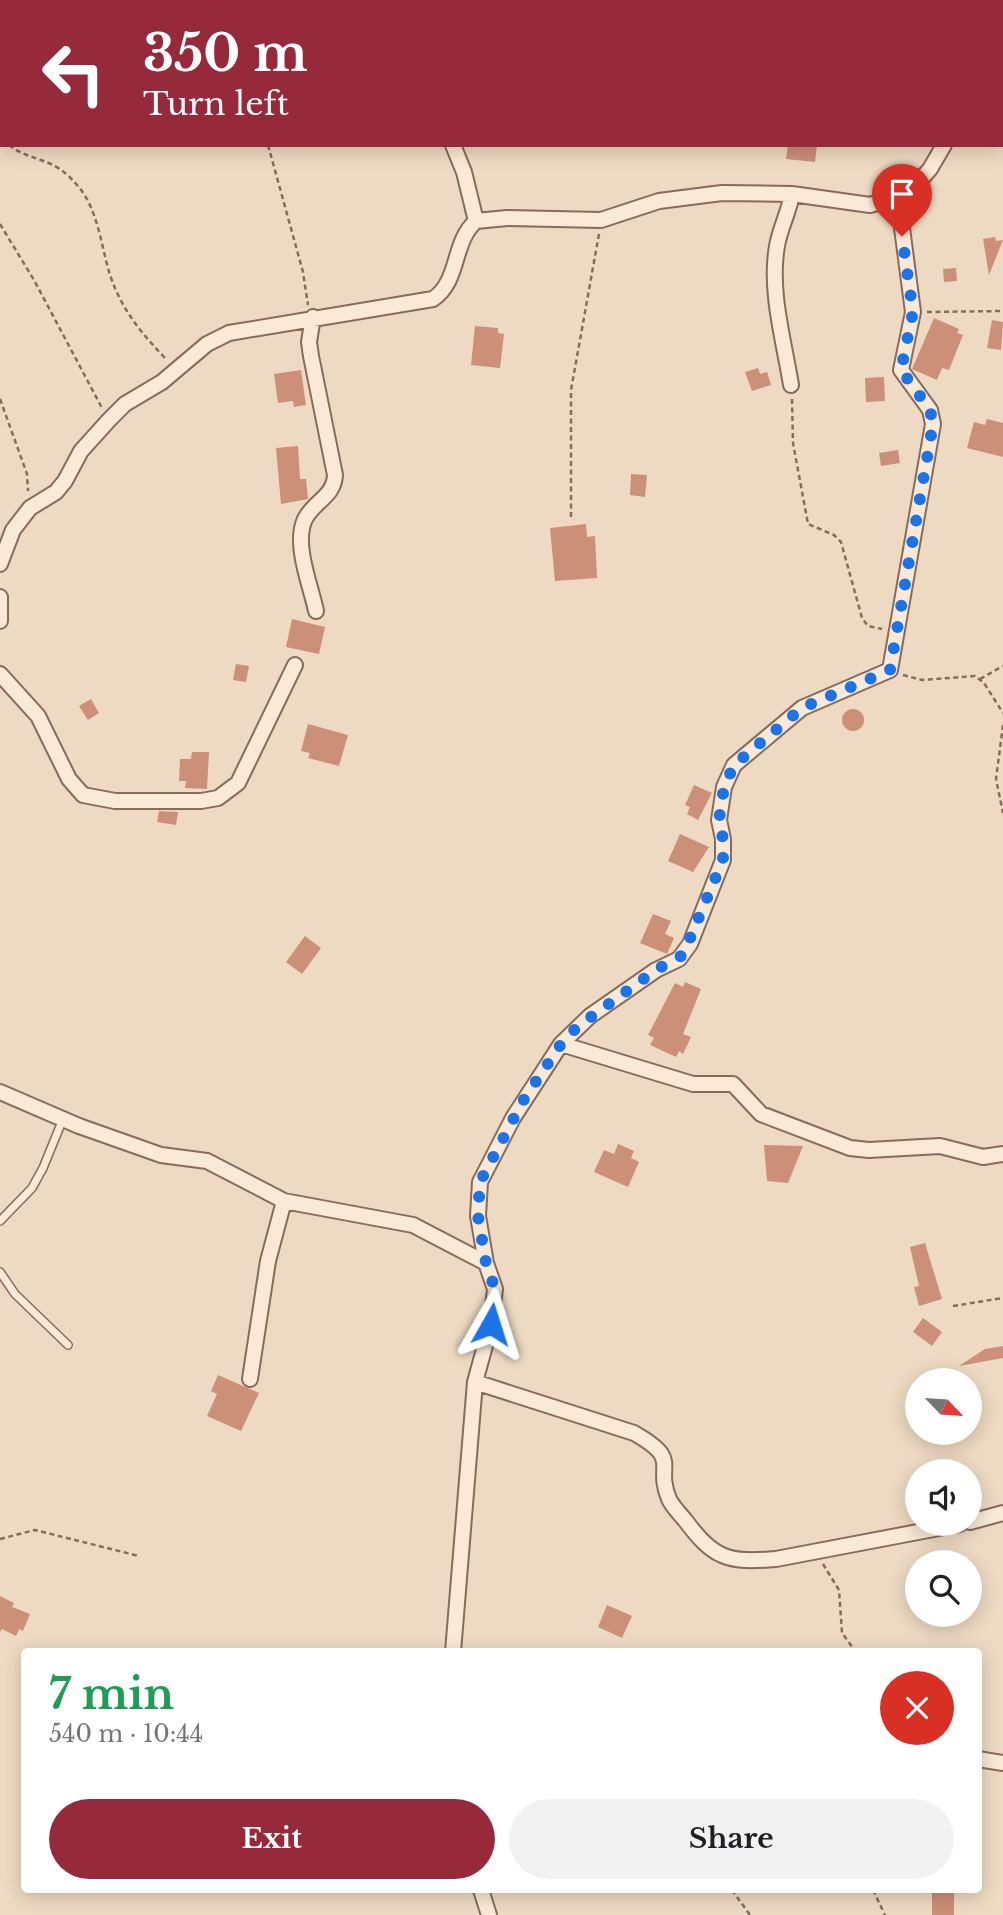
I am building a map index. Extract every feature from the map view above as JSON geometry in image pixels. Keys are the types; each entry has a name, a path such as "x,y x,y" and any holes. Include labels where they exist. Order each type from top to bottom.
{"street":[{"path":"454,147 464,172 468,199 476,221"},
{"path":"0,564 13,530 30,508 55,492 65,481 80,451 109,420 125,404 177,370 207,344 229,333 312,317 433,299 448,285 464,237 476,221 507,218 601,220 659,201 700,194 792,194 870,205 908,194 922,179 932,152"},
{"path":"791,386 775,270 777,244 789,216 792,194"},
{"path":"453,1648 475,1382 491,1324 495,1289 486,1263 478,1216 480,1182 513,1118 561,1044 590,1016 656,970 679,959 690,944 723,860 719,820 724,787 734,765 802,708 890,670 933,424 930,410 901,370 913,312 902,228 908,194"},
{"path":"312,317 309,342 311,356 335,475 335,485 306,518 302,531 316,611"},
{"path":"0,597 0,621"},
{"path":"0,676 26,699 38,716 69,779 83,795 115,802 201,801 218,798 238,783 295,666"},
{"path":"561,1044 693,1084 733,1084 761,1114 850,1148 869,1150 940,1146 983,1157 1003,1154"},
{"path":"0,1092 63,1119 161,1154 207,1161 284,1201 413,1225 486,1263"},
{"path":"250,1379 268,1261 284,1201"},
{"path":"475,1382 634,1433 651,1443 659,1449 666,1466 669,1499 713,1553 753,1561 905,1534"},
{"path":"982,1519 1003,1513"},
{"path":"982,1760 1003,1763"},
{"path":"482,1893 489,1915"}],"lane":[{"path":"0,1221 32,1188 63,1119"},
{"path":"0,1272 15,1294 68,1345"}],"path":[{"path":"14,147 58,166 79,187 97,226 111,276 126,314 177,370"},
{"path":"269,147 303,272 312,317"},
{"path":"571,517 571,390 601,220"},
{"path":"0,224 34,280 109,420"},
{"path":"913,312 1003,311"},
{"path":"791,386 793,443 808,524 834,535 841,542 862,618 868,626 897,631"},
{"path":"0,399 27,474 30,508"},
{"path":"980,679 1003,666"},
{"path":"890,670 922,680 975,676 980,679 1003,713"},
{"path":"1003,724 996,779 1003,813"},
{"path":"953,1306 1003,1298"},
{"path":"0,1539 35,1530 139,1556"},
{"path":"812,1551 839,1590 842,1633 853,1648"},
{"path":"734,1893 750,1915"},
{"path":"875,1893 886,1915"}],"building":[{"path":"788,147 817,147 815,162 786,159"},
{"path":"995,237 996,241 1003,240 989,275 983,239"},
{"path":"956,268 957,281 944,282 943,269"},
{"path":"934,318 959,329 957,333 963,335 949,370 942,368 937,380 912,369"},
{"path":"992,320 1003,322 1001,350 987,348"},
{"path":"475,326 498,328 498,333 504,334 500,368 471,365"},
{"path":"758,368 760,374 767,372 771,385 752,391 745,372"},
{"path":"301,370 306,405 294,407 293,401 278,403 274,374"},
{"path":"884,377 885,401 866,402 865,378"},
{"path":"987,419 1003,423 1003,457 967,448 974,422 985,425"},
{"path":"298,446 300,479 306,479 308,499 281,504 276,448"},
{"path":"898,450 900,463 881,466 879,453"},
{"path":"631,474 647,475 645,497 630,495"},
{"path":"586,524 587,537 595,536 597,578 555,581 550,528"},
{"path":"292,619 325,627 319,654 286,647"},
{"path":"236,664 249,666 246,682 233,680"},
{"path":"91,699 99,713 88,720 79,706"},
{"path":"853,709 863,716 864,720 857,730 853,731 843,724 842,720 849,710"},
{"path":"308,724 348,735 339,766 308,758 310,753 301,751"},
{"path":"192,752 209,752 207,789 185,788 186,781 179,781 180,759 191,759"},
{"path":"694,785 712,793 698,820 687,814 690,807 685,805"},
{"path":"159,811 178,812 176,825 157,822"},
{"path":"680,834 709,847 693,872 668,861"},
{"path":"653,914 671,921 665,934 674,938 667,954 640,943"},
{"path":"305,936 321,948 302,974 286,962"},
{"path":"685,982 701,989 683,1034 691,1037 683,1054 679,1051 676,1057 650,1045 654,1038 648,1035 675,983 683,987"},
{"path":"618,1144 634,1151 631,1158 639,1162 628,1187 594,1172 604,1150 614,1154"},
{"path":"764,1145 803,1146 788,1183 767,1181"},
{"path":"925,1243 942,1299 919,1306 914,1287 919,1286 910,1247"},
{"path":"923,1318 942,1332 932,1346 913,1332"},
{"path":"1003,1346 1003,1358 959,1366 985,1349"},
{"path":"218,1375 259,1393 241,1431 207,1416 217,1394 211,1391"},
{"path":"0,1596 14,1603 12,1607 30,1614 23,1631 19,1629 16,1636 2,1629 0,1632"},
{"path":"607,1605 632,1616 622,1638 598,1627"},
{"path":"932,1893 954,1893 954,1915 932,1915"}],"route":[{"path":"491,1324 495,1289 492,1271 486,1263 478,1216 480,1182 523,1101 561,1044 577,1027 656,970 679,959 690,944 723,860 719,820 724,787 734,765 802,708 890,670 933,431 930,410 901,370 913,312 902,236"}]}
